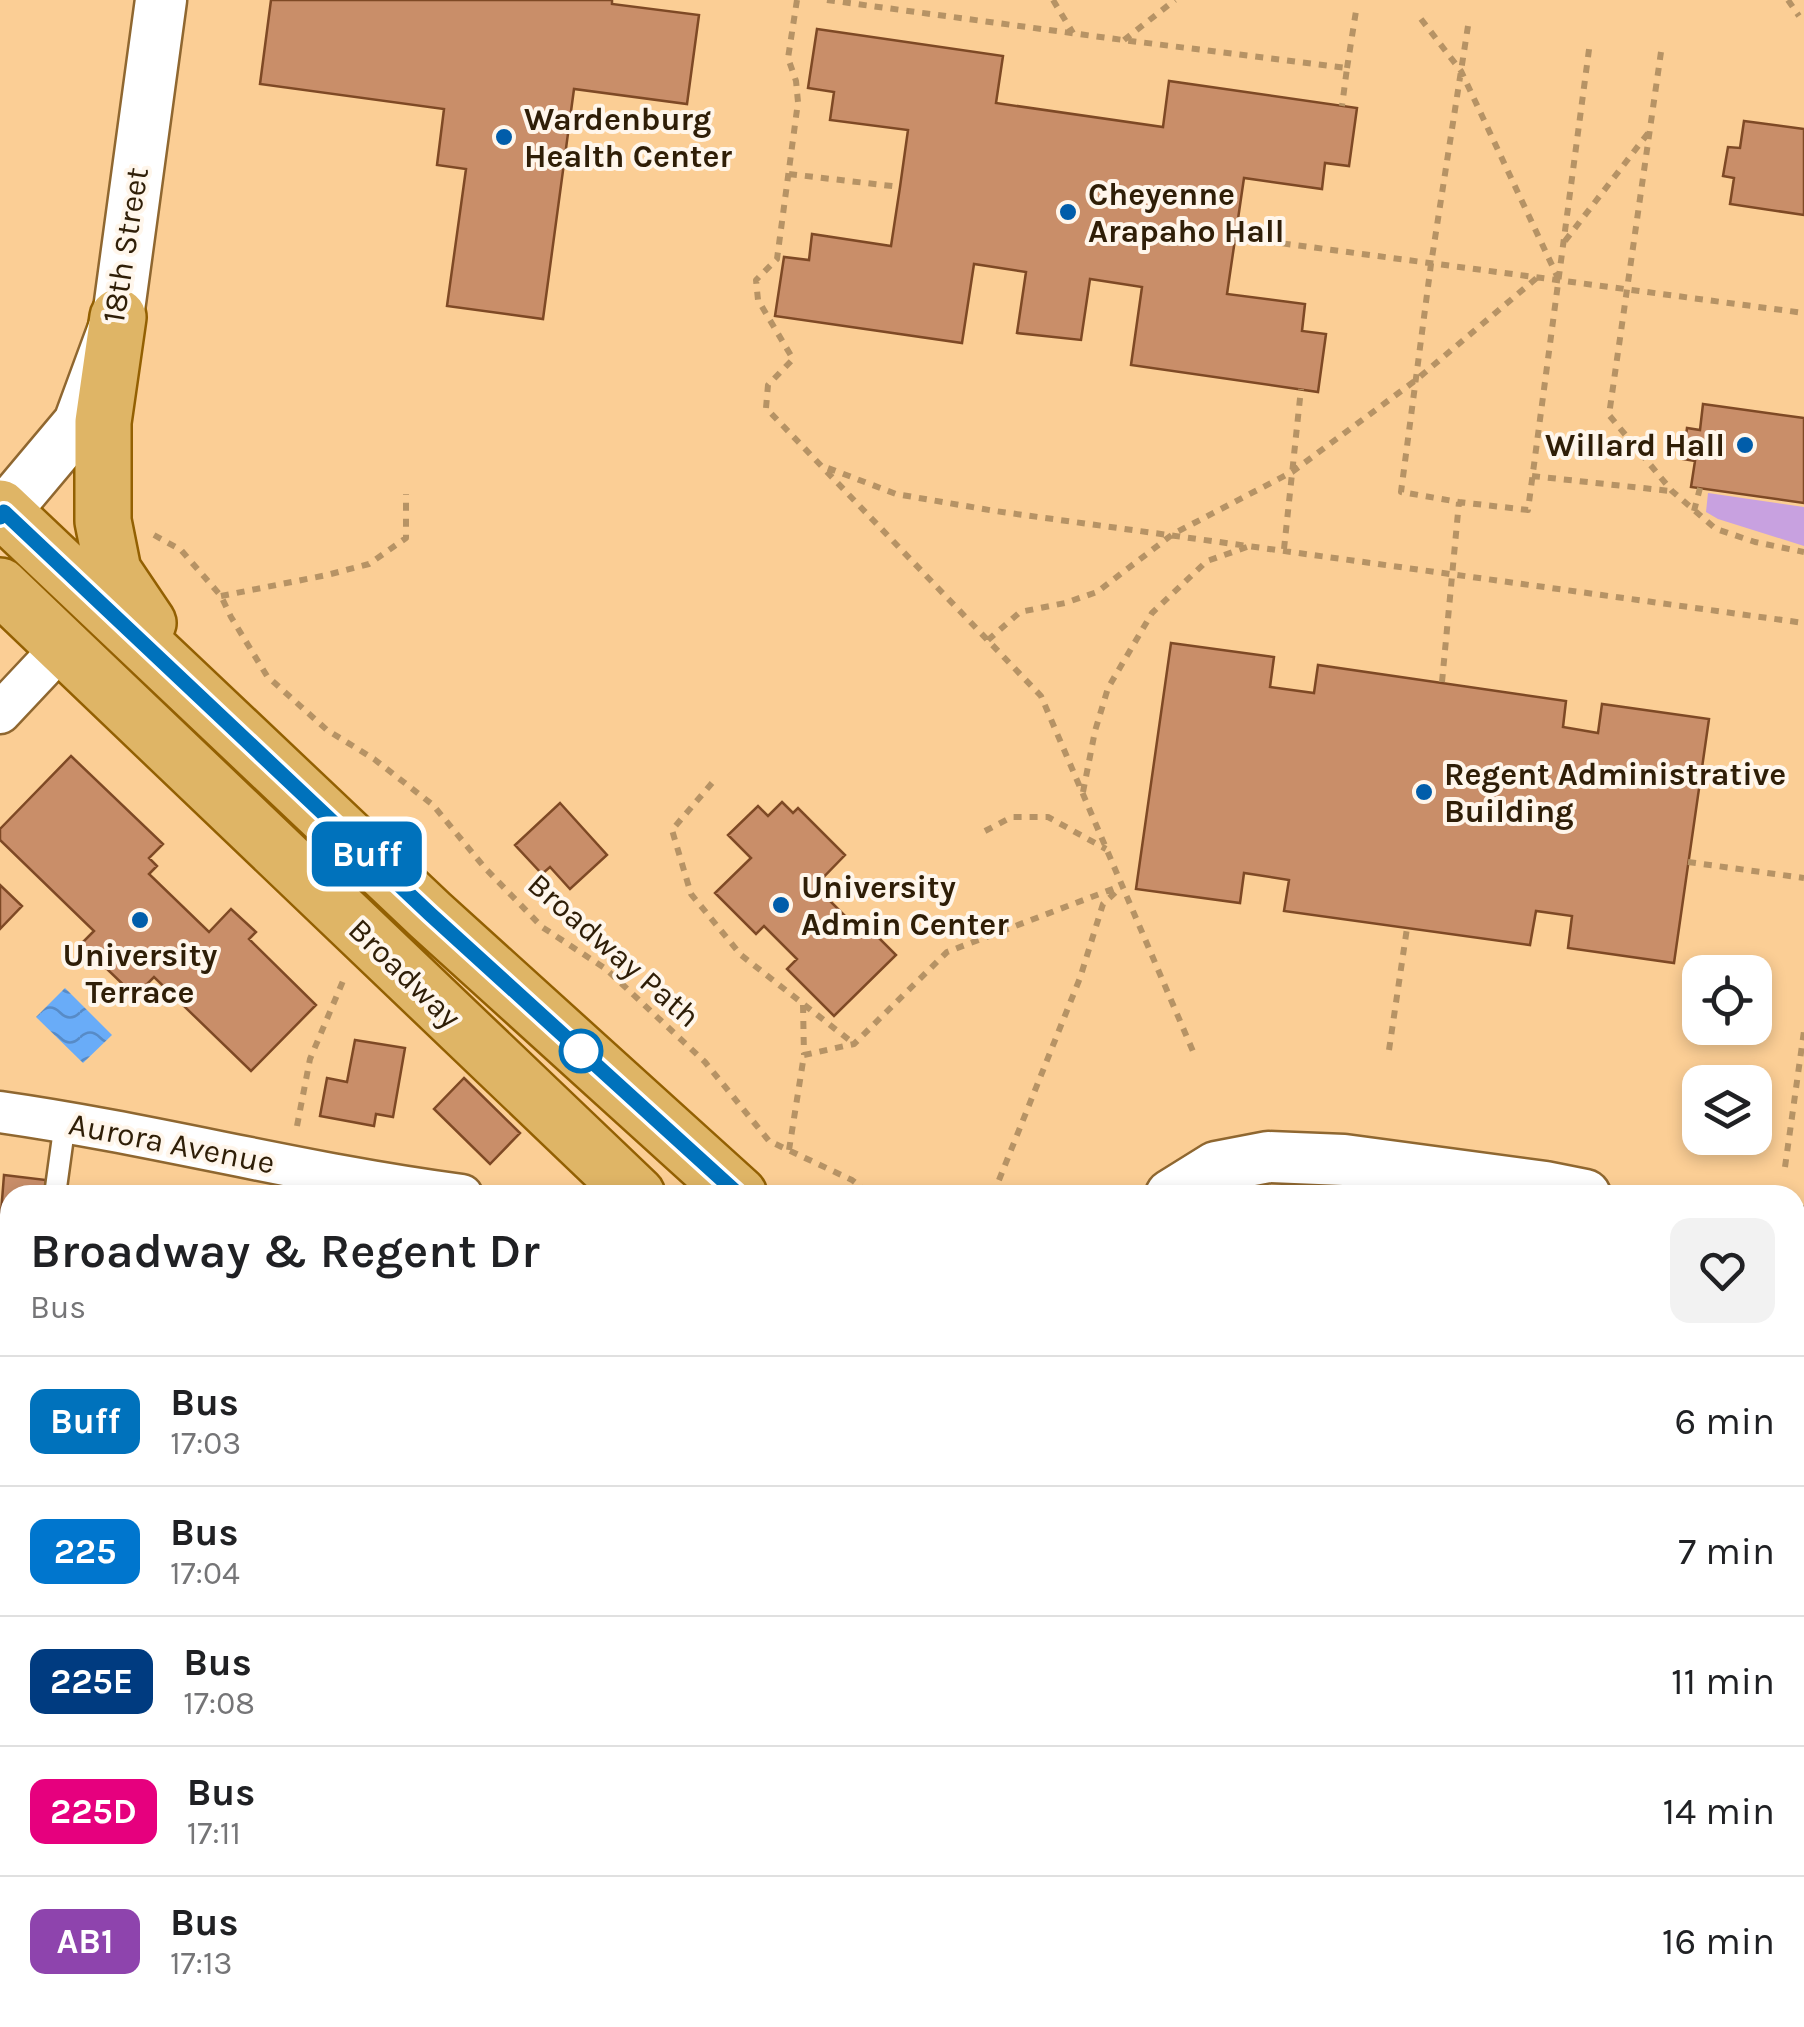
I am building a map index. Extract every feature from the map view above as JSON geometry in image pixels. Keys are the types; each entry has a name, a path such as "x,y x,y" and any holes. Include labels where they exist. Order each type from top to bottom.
{"main road":[{"path":"118,317 102,422 105,536 113,571 195,691"},
{"name":"Broadway","path":"2,512 430,914 729,1185"},
{"name":"Broadway","path":"0,586 627,1185"}],"street":[{"name":"18th Street","path":"2,512 79,423 118,317 161,0"},
{"path":"9,703 63,646"},
{"name":"Aurora Avenue","path":"0,1112 290,1165 374,1185"},
{"path":"1187,1185 1216,1167 1268,1157 1344,1160 1530,1185"}],"lane":[{"path":"56,1185 65,1122"}],"path":[{"path":"797,0 788,58 798,102 778,258 756,280 758,300 793,359 768,386 766,408 1042,696 1196,1056"},
{"path":"827,0 1347,68"},
{"path":"1053,0 1073,33"},
{"path":"1123,40 1175,0"},
{"path":"1788,0 1799,16"},
{"path":"1342,106 1356,11"},
{"path":"1421,19 1461,71 1559,279"},
{"path":"1468,26 1401,492 1459,502 1528,510 1590,42"},
{"path":"1661,52 1609,415 1672,491 1716,529 1804,552"},
{"path":"1564,242 1650,131"},
{"path":"789,174 900,187"},
{"path":"1236,236 1804,313"},
{"path":"988,640 1020,612 1097,592 1174,534 1292,472 1416,380 1539,276"},
{"path":"1284,549 1300,390"},
{"path":"822,466 896,494 995,511 1804,623"},
{"path":"1532,476 1672,491"},
{"path":"1694,510 1700,488"},
{"path":"221,596 369,564 406,538 406,494"},
{"path":"1442,682 1459,502"},
{"name":"Broadway Path","path":"148,532 181,550 221,596 267,676 327,730 433,805 542,928 606,969 705,1062 769,1141 859,1185"},
{"path":"1083,793 1108,688 1152,613 1207,561 1251,545"},
{"path":"712,783 672,830 691,894 740,955 854,1044"},
{"path":"985,831 1012,817 1048,817 1108,850"},
{"path":"1688,862 1804,878"},
{"path":"804,1055 854,1044 947,952 1122,885"},
{"path":"997,1185 1080,978 1103,904 1122,885"},
{"path":"1390,1050 1406,928"},
{"path":"290,1165 310,1059 350,966"},
{"path":"789,1150 804,1055 803,1004"},
{"path":"1785,1166 1804,1032"}],"shaded area":[{"path":"1708,493 1804,507 1804,546 1718,519 1706,512"}],"water":[{"path":"65,988 112,1035 83,1063 36,1017"}],"building":[{"name":"Wardenburg Health Center","path":"271,0 612,0 612,4 699,15 687,104 574,89 543,319 447,306 466,169 437,165 444,109 260,84"},
{"name":"Cheyenne Arapaho Hall","path":"817,29 1003,56 996,103 1163,127 1169,81 1357,108 1349,166 1325,163 1322,189 1244,178 1227,294 1305,304 1302,331 1326,334 1318,392 1131,365 1142,287 1090,279 1081,340 1017,333 1026,272 974,264 962,343 775,316 784,257 809,260 812,234 891,246 900,187 908,130 830,120 834,92 808,88"},
{"path":"1744,121 1804,129 1804,215 1730,204 1734,178 1723,176 1728,147 1740,148"},
{"name":"Willard Hall","path":"1703,404 1804,418 1804,503 1691,487 1695,461 1683,459 1687,428 1700,430"},
{"name":"Regent Administrative Building","path":"1171,643 1274,657 1270,687 1314,693 1318,665 1566,701 1563,727 1598,733 1602,704 1709,719 1674,963 1568,948 1572,916 1536,911 1530,945 1284,911 1289,880 1244,873 1240,903 1136,889"},
{"name":"University Terrace","path":"71,756 163,844 149,858 157,866 149,874 209,932 231,909 256,932 249,939 316,1005 251,1071 154,977 135,996 81,944 94,931 0,840 0,829"},
{"name":"University Admin Center","path":"782,802 793,813 798,808 845,855 815,886 853,924 859,918 896,955 834,1016 787,969 797,959 764,926 756,934 715,893 751,858 728,835 758,806 768,816"},
{"path":"560,803 607,855 570,889 550,867 542,874 515,845"},
{"path":"0,885 22,906 0,929"},
{"path":"355,1040 405,1048 393,1117 376,1114 374,1126 320,1116 327,1078 347,1082"},
{"path":"464,1078 520,1133 490,1164 434,1109"},
{"path":"4,1175 46,1180 45,1185 3,1185"}],"bus line":[{"name":"Buff","path":"0,517 4,512 430,914 728,1185"}],"place":[{"name":"Wardenburg Health Center","path":"504,137"},
{"name":"Cheyenne Arapaho Hall","path":"1068,212"},
{"name":"Willard Hall","path":"1745,445"},
{"name":"Regent Administrative Building","path":"1424,792"},
{"name":"University Admin Center","path":"781,905"},
{"name":"University Terrace","path":"140,920"}]}
